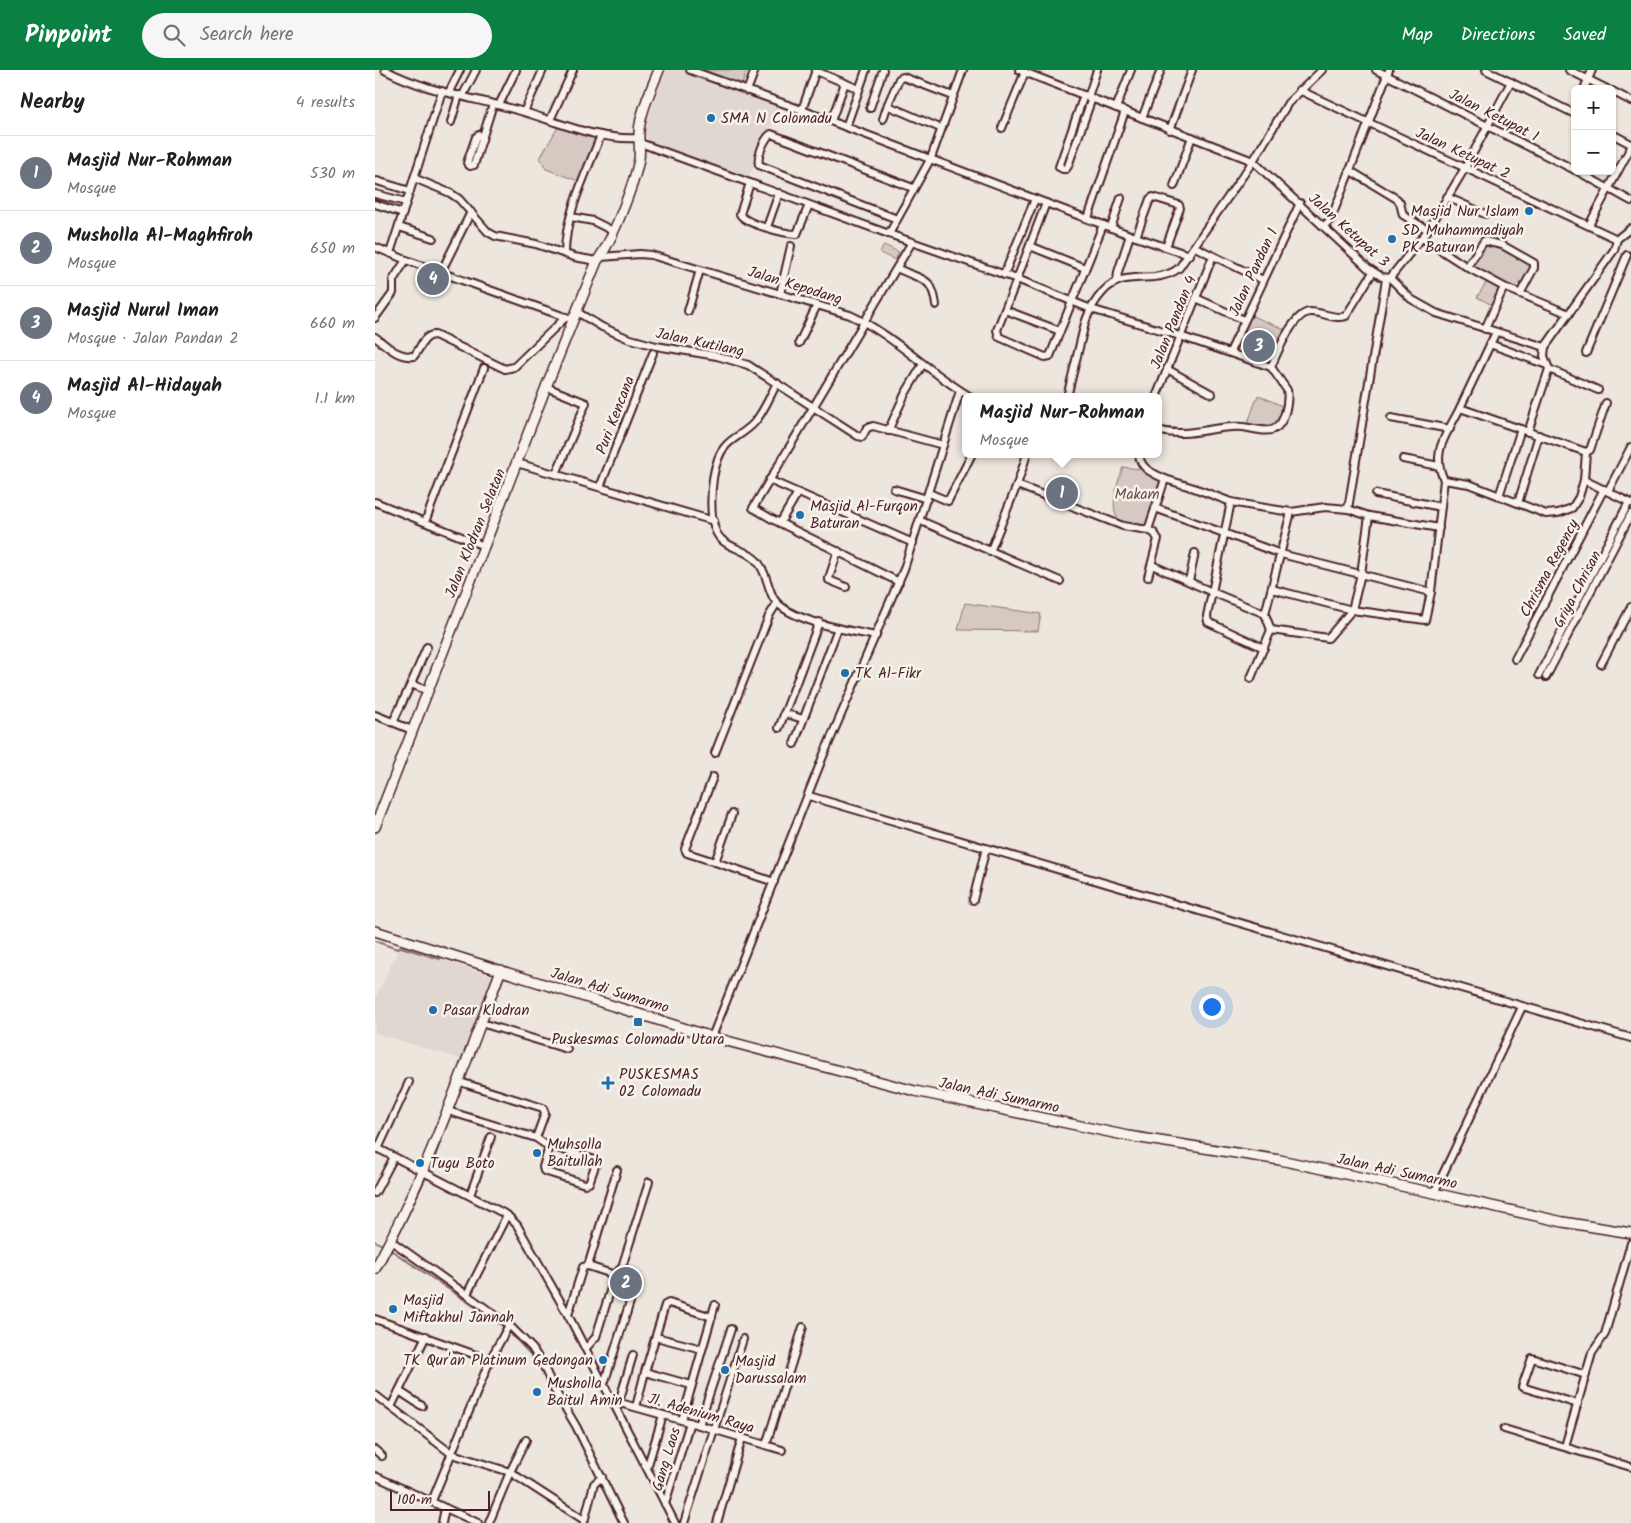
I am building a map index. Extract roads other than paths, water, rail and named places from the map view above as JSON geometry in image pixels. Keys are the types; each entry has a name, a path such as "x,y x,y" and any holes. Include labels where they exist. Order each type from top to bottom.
{"main road":[{"name":"Jalan Klodran Selatan","path":"375,827 517,463 572,316 603,253 627,197 639,161 639,125 659,70"},
{"name":"Jalan Adi Sumarmo","path":"375,931 712,1037 858,1077 998,1110 1128,1136 1279,1160 1563,1222 1631,1233"},
{"path":"375,1268 392,1242 426,1172 451,1112 501,970"}],"street":[{"path":"385,70 408,81 441,91 496,104 601,135 640,141 809,205 1017,279 1091,309 1181,336 1271,367 1285,385 1288,395 1281,421 1275,429 1221,428 1180,434 1162,431"},
{"path":"449,92 460,70"},
{"path":"451,122 461,95 476,70"},
{"path":"482,138 496,104 516,70"},
{"path":"524,112 543,70"},
{"path":"550,120 573,70"},
{"path":"690,70 931,158 1111,228 1189,255"},
{"path":"747,91 755,70"},
{"path":"846,127 866,70"},
{"path":"870,108 883,70"},
{"path":"889,234 931,158 963,70"},
{"path":"1088,97 1067,141 1059,167 1063,169 1067,169 1076,144 1097,70"},
{"path":"1116,108 1131,70"},
{"path":"1142,118 1161,70"},
{"path":"1170,130 1192,70"},
{"path":"1068,393 1085,323 1091,309 1104,292 1117,281 1171,274 1179,268 1253,161 1288,103 1321,70"},
{"name":"Jalan Ketupat 1","path":"1376,70 1387,73 1571,168"},
{"path":"1486,70 1571,110"},
{"path":"1569,70 1599,85"},
{"path":"1586,85 1592,70"},
{"path":"802,110 816,71 859,89"},
{"path":"1002,128 1024,71 1170,130 1253,161"},
{"path":"1325,226 1331,219 1387,73"},
{"path":"883,119 899,79 903,77 953,96"},
{"path":"1348,508 1388,278 1422,238 1465,168 1511,82"},
{"path":"831,121 845,83"},
{"name":"Jalan Ketupat 2","path":"1299,90 1617,239"},
{"path":"390,254 441,91"},
{"path":"1616,93 1631,100"},
{"path":"888,104 903,113 941,128"},
{"path":"1087,218 1125,111"},
{"path":"897,219 759,165 759,157 767,137 771,134 913,188"},
{"path":"565,248 571,217 601,135"},
{"path":"1174,186 1192,137"},
{"path":"1589,225 1631,146 1616,137"},
{"path":"1067,141 1076,144"},
{"name":"Jalan Ketupat 3","path":"1253,161 1373,272 1388,278 1421,306 1436,313 1545,347"},
{"path":"1349,170 1397,199 1403,215 1427,230"},
{"name":"Jalan Ketupat 1","path":"1584,175 1609,187 1631,201"},
{"name":"Jalan Kepodang","path":"414,178 450,193 459,199 488,232 495,236 565,248 603,253 641,254 661,258 850,315 865,322 964,393"},
{"path":"377,181 410,191"},
{"path":"750,183 740,216 767,227 797,234 809,205"},
{"path":"767,227 779,193"},
{"path":"375,194 407,202"},
{"path":"1117,281 1118,272 1133,236 1150,199 1153,197 1179,205 1180,208 1165,247"},
{"path":"1447,197 1485,214"},
{"path":"1111,228 1121,198"},
{"path":"1004,275 1035,199"},
{"path":"1046,203 997,330 999,337 1045,357 1050,356 1103,225"},
{"name":"Jalan Pandan 1","path":"1230,352 1300,203"},
{"path":"375,204 403,214"},
{"path":"441,272 471,212"},
{"path":"571,217 593,221 613,231"},
{"path":"399,227 433,238"},
{"path":"1528,432 1548,367 1544,356 1545,347 1614,250 1617,239 1631,228"},
{"path":"1422,238 1467,267 1504,287 1569,314"},
{"path":"1467,267 1484,241 1502,245 1534,263 1534,268 1520,294"},
{"path":"899,582 753,508 912,242"},
{"path":"780,294 791,246"},
{"path":"1029,246 1085,268"},
{"name":"Jalan Kutilang","path":"375,247 406,260 572,316 627,338 656,346 717,356 748,364 861,437 869,426 888,431"},
{"path":"1195,247 1263,280"},
{"path":"1586,353 1629,256 1614,250"},
{"name":"Jalan Pandan 4","path":"1158,393 1213,256"},
{"path":"375,318 393,293 393,280 406,260"},
{"path":"899,266 927,282 934,291 936,305"},
{"path":"688,311 700,270"},
{"path":"1271,367 1282,342 1298,318 1311,312 1339,318 1345,316 1373,272"},
{"path":"1485,329 1504,287"},
{"path":"1196,298 1244,320"},
{"path":"799,343 817,306"},
{"path":"1005,310 1060,332"},
{"path":"375,337 400,355 407,357 414,356 429,335 435,335 505,369 510,369 572,316"},
{"path":"1272,588 1352,610 1425,620 1431,592 1444,480 1439,466 1439,450 1496,332"},
{"path":"1490,344 1548,367 1598,390"},
{"name":"Puri Kencana","path":"600,487 653,353"},
{"path":"923,364 905,394 888,431 943,445"},
{"path":"425,522 484,368"},
{"path":"1167,369 1212,394"},
{"path":"777,383 759,417 725,445 721,452 712,478 711,488 714,521 719,538 751,555 758,562 764,573 774,600 796,615 838,628 876,636"},
{"path":"546,387 586,403 556,474"},
{"path":"712,1037 850,692 899,582 921,521 960,391"},
{"path":"1444,480 1465,482 1546,514 1553,514 1572,508 1577,502 1584,480 1586,452 1590,450 1606,403"},
{"path":"1460,408 1586,452"},
{"path":"1391,418 1450,429"},
{"path":"1499,496 1521,429"},
{"path":"1518,503 1539,435"},
{"name":"Chrisma Regency","path":"1515,658 1631,447"},
{"path":"894,488 948,501 970,458"},
{"path":"990,552 1026,458"},
{"path":"1140,458 1141,464 1146,469 1165,479 1231,502 1291,512 1314,508 1348,508 1369,516 1439,528"},
{"path":"1403,459 1439,466"},
{"path":"517,463 714,521"},
{"path":"1148,530 1165,479"},
{"path":"769,480 797,494 913,543"},
{"path":"1584,480 1630,503"},
{"path":"1017,485 1123,526 1148,530 1154,533 1158,539 1148,577"},
{"path":"780,523 797,494"},
{"path":"1376,494 1441,507"},
{"path":"375,502 484,546"},
{"path":"1231,502 1207,620 1264,648"},
{"name":"Griya Chrisan","path":"1630,503 1542,676 1631,514"},
{"path":"1155,508 1281,554 1431,592"},
{"path":"1251,678 1271,630 1265,614 1291,512"},
{"path":"1271,630 1328,638 1352,610 1361,574 1369,516"},
{"path":"921,521 1060,581"},
{"path":"838,551 829,580 846,587"},
{"path":"1189,581 1195,552"},
{"path":"1152,565 1265,614"},
{"path":"715,752 769,616 777,603"},
{"path":"1601,664 1631,607"},
{"path":"779,728 819,622"},
{"path":"794,744 838,628"},
{"path":"393,722 427,646"},
{"path":"411,684 428,692"},
{"path":"784,713 803,719"},
{"path":"375,715 412,730"},
{"path":"713,777 685,850 687,853 774,882"},
{"path":"809,796 1631,1038"},
{"path":"715,862 732,814"},
{"path":"973,900 986,848"},
{"path":"1434,1193 1522,1007"},
{"path":"481,1023 567,1049"},
{"path":"409,1082 377,1148 507,1215 517,1225 604,1384 616,1402 675,1523"},
{"path":"462,1082 543,1108 545,1113 536,1138"},
{"path":"451,1112 536,1138 549,1147 596,1160 589,1183 585,1184 544,1171 543,1167 549,1147"},
{"path":"470,1195 491,1138"},
{"path":"375,1192 394,1157"},
{"path":"568,1316 583,1267 589,1262 617,1170"},
{"path":"586,1348 597,1337 649,1182"},
{"path":"467,1294 507,1215"},
{"path":"392,1242 467,1294 508,1326 532,1348 540,1359 599,1480 624,1523"},
{"path":"1566,1443 1594,1350 1604,1338 1631,1243"},
{"path":"589,1262 618,1272"},
{"path":"604,1384 635,1286"},
{"path":"636,1407 667,1303 712,1316"},
{"path":"682,1420 715,1305"},
{"path":"375,1319 490,1360"},
{"path":"432,1502 490,1360 508,1326"},
{"path":"765,1445 803,1327"},
{"path":"699,1425 731,1328"},
{"path":"391,1407 426,1336"},
{"path":"656,1337 702,1349"},
{"path":"684,1523 743,1339"},
{"path":"616,1402 633,1355"},
{"path":"1578,1404 1522,1386 1532,1358 1586,1375"},
{"path":"645,1372 691,1385"},
{"path":"399,1391 422,1406"},
{"path":"375,1396 452,1454 510,1472 584,1521 599,1480"},
{"name":"Jl. Adenium Raya","path":"616,1402 782,1450"},
{"path":"647,1468 663,1415"},
{"name":"Gang Laos","path":"665,1504 690,1422"},
{"path":"1504,1429 1631,1467"},
{"path":"717,1523 742,1438"},
{"path":"489,1523 510,1472 526,1440"},
{"path":"375,1450 382,1456"},
{"path":"375,1476 478,1523"},
{"path":"442,1523 445,1508"}],"waterway":[{"path":"375,941 397,949 401,947 440,959"},
{"path":"453,1110 469,1065"},
{"path":"391,1249 431,1167 451,1114"},
{"path":"375,1241 384,1246"},
{"path":"388,1248 503,1326 537,1361"},
{"path":"568,1418 617,1516"}],"place":[{"name":"SMA N Colomadu","path":"711,118"},
{"name":"Masjid Nur Islam","path":"1529,211"},
{"name":"SD Muhammadiyah PK Baturan","path":"1392,239"},
{"name":"Masjid Al-Hidayah","path":"433,279"},
{"name":"Masjid Nurul Iman","path":"1259,346"},
{"name":"Masjid Nur-Rohman","path":"1062,493"},
{"name":"Masjid Al-Furqon Baturan","path":"800,515"},
{"name":"TK Al-Fikr","path":"845,673"},
{"name":"Pasar Klodran","path":"433,1010"},
{"name":"Puskesmas Colomadu Utara","path":"638,1022"},
{"name":"PUSKESMAS 02 Colomadu","path":"608,1083"},
{"name":"Muhsolla Baitullah","path":"537,1153"},
{"name":"Tugu Boto","path":"420,1163"},
{"name":"Musholla Al-Maghfiroh","path":"626,1283"},
{"name":"Masjid Miftakhul Jannah","path":"393,1309"},
{"name":"TK Qur'an Platinum Gedongan","path":"603,1360"},
{"name":"Masjid Darussalam","path":"725,1370"},
{"name":"Musholla Baitul Amin","path":"537,1392"}],"park label":[{"name":"Makam","path":"1137,494"}]}
